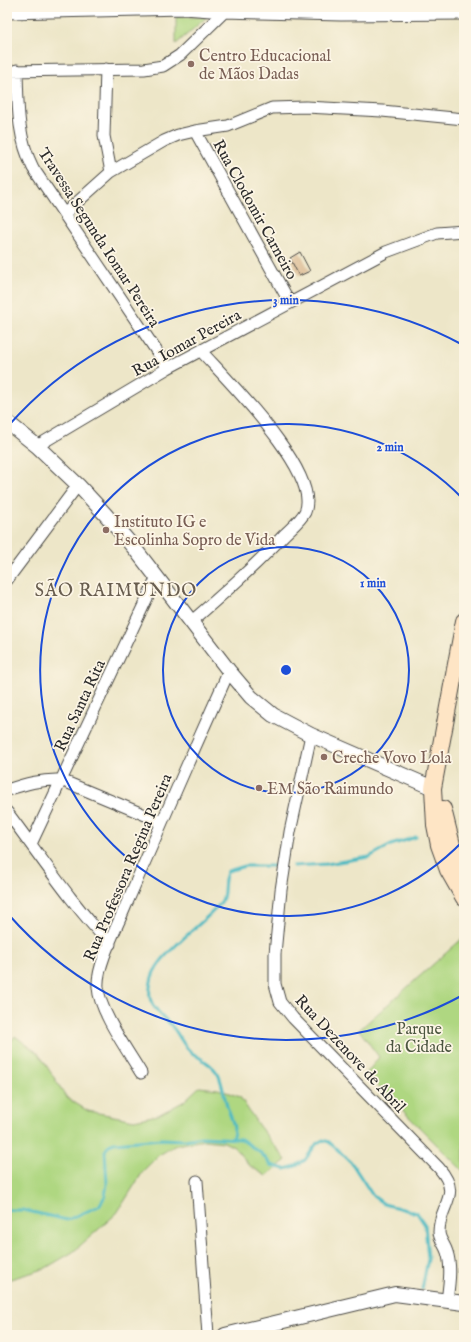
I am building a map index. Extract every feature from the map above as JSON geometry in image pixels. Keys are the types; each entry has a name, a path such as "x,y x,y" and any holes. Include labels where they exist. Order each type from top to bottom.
{"main road":[{"path":"464,621 433,788 435,825 453,852 464,878"},
{"path":"464,668 443,789 442,804 453,852 457,880 464,884"},
{"path":"433,788 439,795 441,816 447,828"},
{"path":"453,852 454,883 464,898"}],"street":[{"path":"7,12 63,9 184,8 224,12 341,15 464,14"},
{"path":"12,70 144,69 163,66 185,50 224,12"},
{"path":"106,69 104,136 111,172"},
{"name":"Travessa Segunda Iomar Pereira","path":"12,70 25,152 33,168 168,368"},
{"path":"64,214 111,172 164,142 178,135 228,126 272,108 286,106 382,111 464,119"},
{"name":"Rua Clodomir Carneiro","path":"195,131 290,303"},
{"name":"Rua Iomar Pereira","path":"37,446 168,368 386,252 437,233 464,231"},
{"path":"191,622 268,552 305,512 306,502 306,489 288,452 201,351"},
{"path":"7,422 37,446 78,485 135,549 156,579 229,671 252,697 273,715 311,735 433,788"},
{"path":"7,580 78,485"},
{"name":"Rua Santa Rita","path":"30,844 62,780 156,579"},
{"name":"Rua Professora Regina Pereira","path":"141,1073 105,1011 99,996 98,977 110,944 162,822 229,671"},
{"name":"Rua Dezenove de Abril","path":"311,735 290,832 281,890 275,984 280,1002 293,1018 439,1168 449,1181 449,1197 439,1230 447,1251 450,1267 447,1301"},
{"path":"7,790 42,780 62,780 162,822"},
{"path":"7,812 79,911 110,944"},
{"path":"197,1181 208,1335"},
{"path":"224,1335 395,1294 464,1303"}],"green space":[{"path":"176,17 207,17 176,44"},
{"name":"Parque da Cidade","path":"464,937 464,1172 366,1074 379,1057 359,1030"},
{"path":"15,1036 39,1054 67,1098 88,1111 134,1120 158,1115 183,1102 199,1087 218,1089 240,1097 259,1126 286,1160 266,1176 250,1166 234,1147 224,1142 205,1140 176,1145 159,1155 144,1170 117,1213 73,1252 44,1269 7,1280 7,1153 9,1137 7,1046"}],"building":[{"path":"300,252 310,271 299,276 290,258"}],"waterway":[{"path":"293,866 326,864 369,857 391,845 416,837"},
{"path":"232,1138 234,1130 233,1123 216,1070 189,1050 173,1028 154,1007 149,992 152,977 156,968 163,959 222,901 228,871 245,866 276,866"},
{"path":"7,1210 23,1210 67,1220 99,1206 105,1196 107,1184 105,1151 109,1145 114,1143 161,1139 185,1140 201,1137 241,1139 262,1154 271,1165 285,1169 296,1166 305,1160 317,1143 323,1140 329,1142 351,1162 373,1196 384,1204 417,1213 425,1225 428,1259 422,1289"}],"place":[{"name":"Centro Educacional de Mãos Dadas","path":"191,64"},
{"name":"Instituto IG e Escolinha Sopro de Vida","path":"106,530"},
{"name":"Creche Vovo Lola","path":"324,757"},
{"name":"EM São Raimundo","path":"259,788"}],"district":[{"name":"SÃO RAIMUNDO","path":"116,590"}]}
